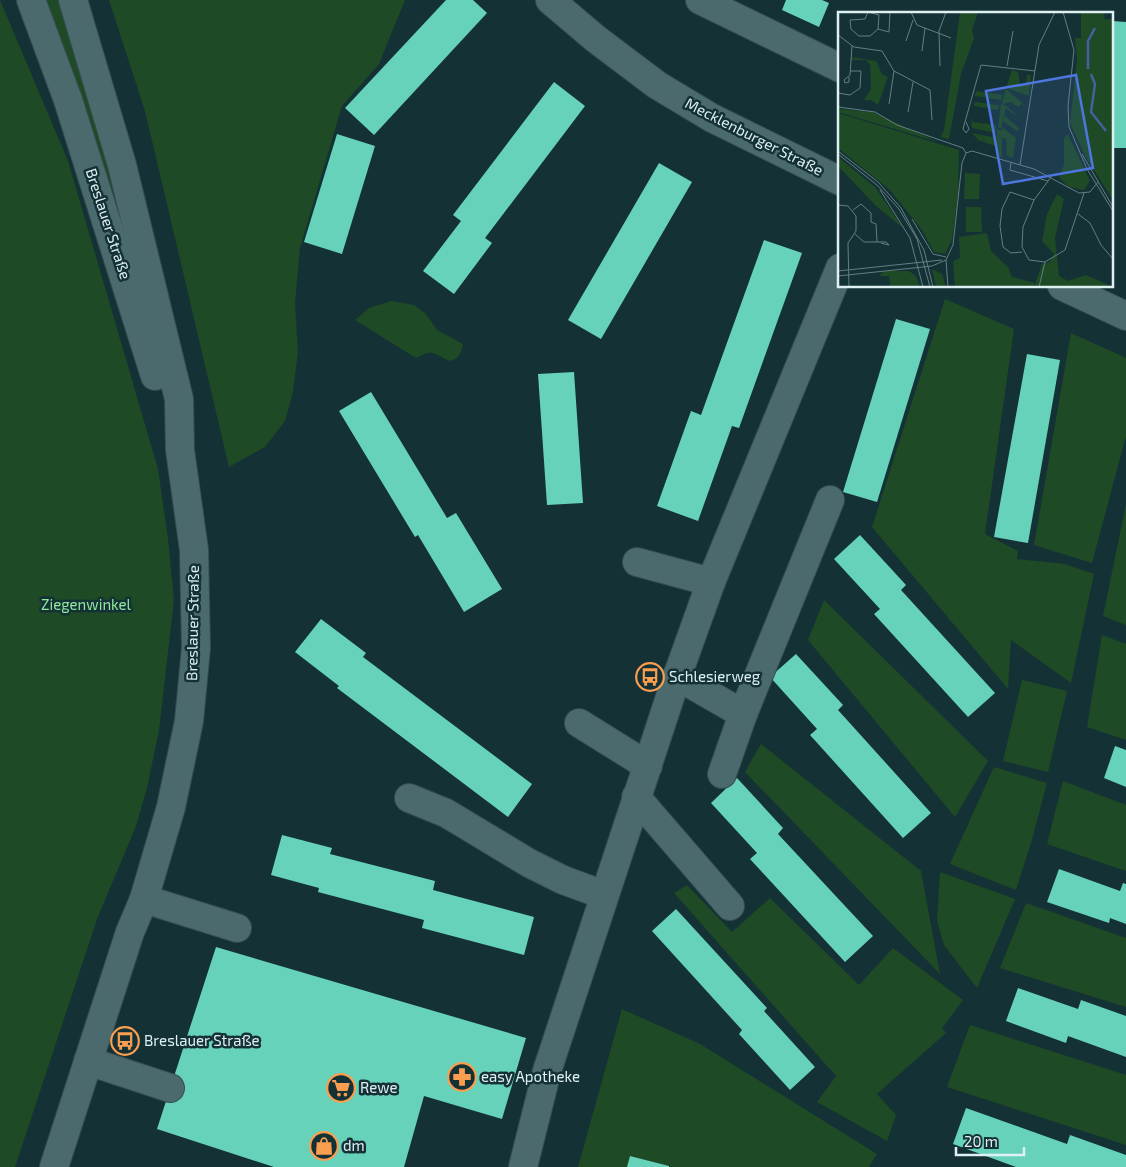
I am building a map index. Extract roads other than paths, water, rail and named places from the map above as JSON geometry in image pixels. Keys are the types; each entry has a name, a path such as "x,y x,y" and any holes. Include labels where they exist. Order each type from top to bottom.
{"street":[{"name":"Breslauer Straße","path":"31,0 68,100 148,350 160,396 180,450"},
{"name":"Breslauer Straße","path":"54,1167 130,932 144,899 170,807 189,720 196,648 194,550 180,450 179,399 122,165 73,0"},
{"name":"Mecklenburger Straße","path":"550,0 596,39 657,84 712,118 838,180"},
{"path":"700,0 838,67"},
{"path":"523,1167 546,1071 677,676 711,582 838,273"},
{"path":"1066,288 1126,316"},
{"path":"722,774 743,714 830,500"},
{"path":"637,562 711,582"},
{"path":"677,676 743,714"},
{"path":"578,723 648,766"},
{"path":"636,797 730,906"},
{"path":"409,798 446,813 529,863 563,880 604,895"},
{"path":"144,899 238,928"},
{"path":"88,1062 170,1088"}],"place":[{"name":"Schlesierweg","path":"650,677"},
{"name":"Breslauer Straße","path":"125,1041"},
{"name":"easy Apotheke","path":"462,1077"},
{"name":"Rewe","path":"341,1088"},
{"name":"dm","path":"324,1146"}],"park label":[{"name":"Ziegenwinkel","path":"86,605"}]}
